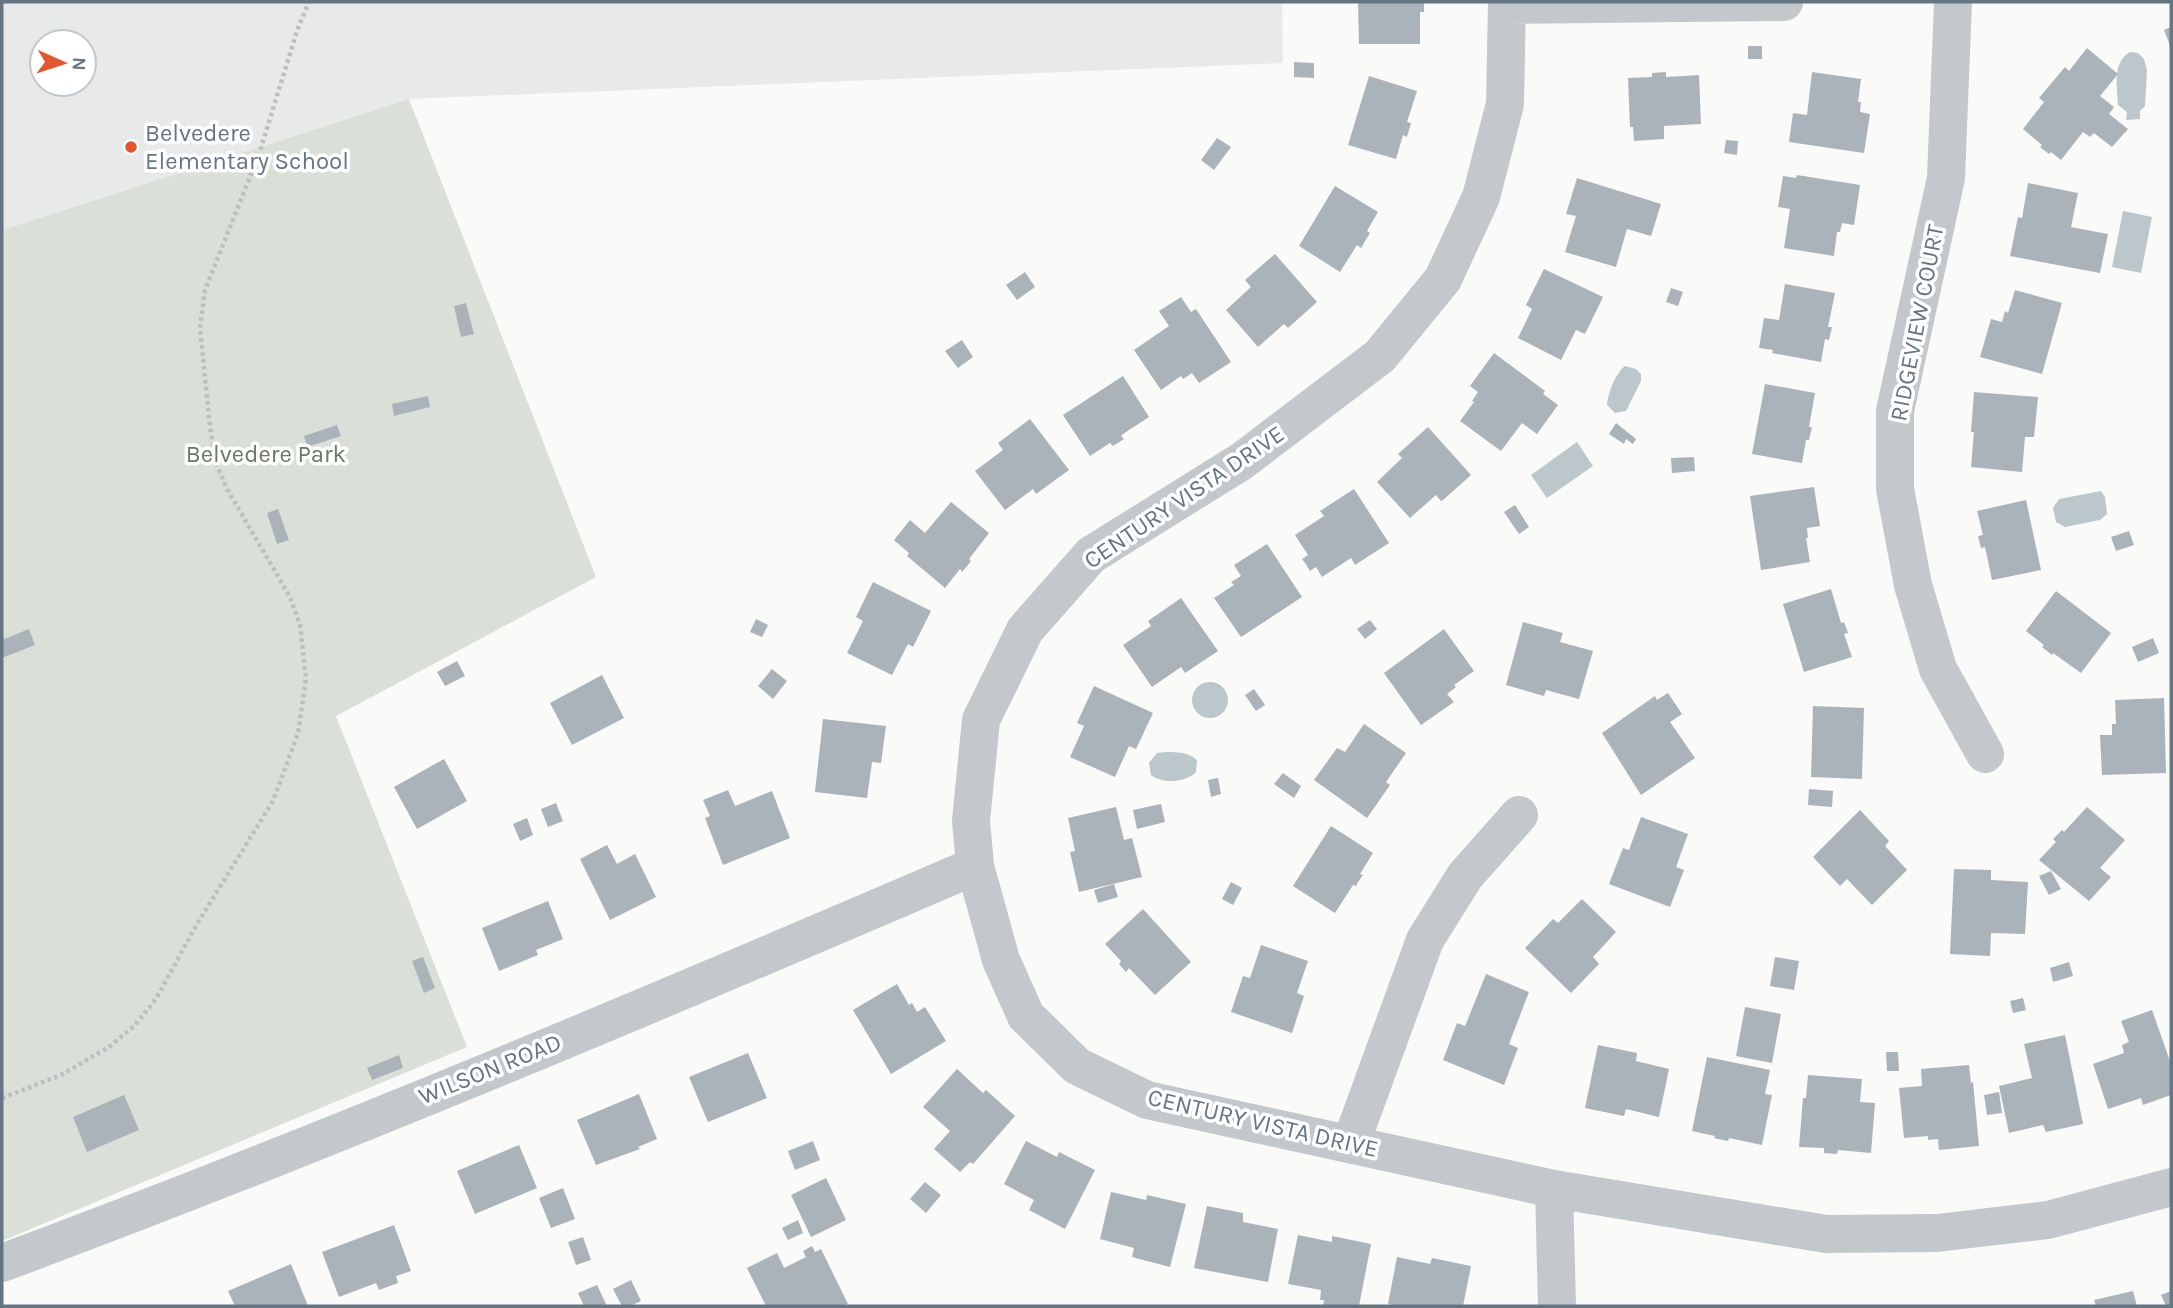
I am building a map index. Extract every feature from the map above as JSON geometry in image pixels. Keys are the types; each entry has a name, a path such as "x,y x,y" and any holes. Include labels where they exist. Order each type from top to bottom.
{"street":[{"path":"1507,3 1784,2"},
{"name":"RIDGEVIEW COURT","path":"1953,2 1946,178 1895,411 1895,489 1913,585 1938,669 1985,754"},
{"name":"CENTURY VISTA DRIVE","path":"1507,3 1505,104 1481,197 1443,279 1380,356 1242,461 1091,555 1025,630 981,720 971,821 975,866 1001,960 1026,1016 1077,1066 1147,1100 1553,1189 1826,1234 1937,1233 2049,1220 2171,1187"},
{"path":"1351,1143 1425,940 1465,876 1519,815"},
{"name":"WILSON ROAD","path":"2,1263 190,1193 737,969 975,866"},
{"path":"1553,1189 1557,1306"}],"path":[{"path":"2,1098 61,1075 109,1046 135,1026 156,999 197,924 273,801 298,733 306,679 300,625 290,597 227,489 216,463 209,427 200,328 205,290 259,154 298,28 309,2"}],"shaded area":[{"name":"Belvedere Elementary School","path":"2,2 1282,2 1283,63 409,99 2,230"},
{"path":"2130,52 2138,53 2144,59 2147,70 2145,106 2140,111 2140,119 2126,120 2127,112 2118,105 2117,76 2120,62"},
{"path":"2123,211 2152,217 2141,273 2112,267"},
{"path":"1625,366 1636,369 1641,374 1641,381 1626,411 1615,413 1607,405 1610,389"},
{"path":"1577,442 1593,466 1547,498 1531,475"},
{"path":"2101,491 2105,497 2107,514 2100,520 2065,527 2056,522 2053,508 2059,499"},
{"path":"1210,682 1223,687 1228,700 1223,713 1210,718 1197,713 1192,700 1197,687"},
{"path":"1157,753 1194,757 1197,760 1196,772 1174,781 1151,775 1149,763"}],"green space":[{"name":"Belvedere Park","path":"409,99 596,577 336,716 467,1047 2,1241 2,230"}],"building":[{"path":"1358,2 1424,2 1424,12 1420,12 1420,44 1359,44"},
{"path":"2171,27 2171,48 2164,30"},
{"path":"1748,46 1762,46 1762,59 1748,59"},
{"path":"2087,48 2118,74 2100,96 2114,107 2109,114 2128,129 2112,147 2094,133 2090,137 2083,132 2061,160 2040,147 2042,145 2023,129 2044,102 2039,98 2065,67 2069,71"},
{"path":"1294,62 1314,63 1314,78 1294,77"},
{"path":"1666,72 1666,77 1699,75 1701,124 1664,126 1664,139 1634,141 1633,127 1630,127 1628,78 1652,77 1652,73"},
{"path":"1812,72 1861,79 1858,102 1861,102 1860,112 1870,114 1864,153 1789,142 1793,113 1807,115"},
{"path":"1369,76 1417,91 1407,122 1411,123 1407,137 1403,135 1396,159 1348,145"},
{"path":"1217,138 1231,147 1214,170 1201,160"},
{"path":"1726,140 1738,141 1737,155 1724,153"},
{"path":"1797,175 1860,185 1854,225 1842,223 1840,232 1837,232 1834,256 1784,248 1790,209 1778,207 1783,176 1796,178"},
{"path":"1577,178 1661,204 1651,236 1627,229 1616,267 1565,252 1576,216 1566,214"},
{"path":"2028,183 2078,193 2071,227 2108,234 2100,273 2010,256 2018,217 2022,218"},
{"path":"1335,186 1378,212 1361,248 1357,245 1340,272 1299,246"},
{"path":"1275,254 1317,302 1288,328 1284,324 1258,347 1226,310 1251,287 1245,280"},
{"path":"1544,269 1603,297 1585,334 1576,330 1561,360 1518,338 1532,309 1526,305"},
{"path":"1025,272 1035,287 1017,300 1006,285"},
{"path":"1785,284 1835,293 1828,327 1832,327 1829,340 1825,339 1821,362 1759,348 1764,318 1779,320"},
{"path":"1671,288 1683,292 1678,306 1666,302"},
{"path":"2015,290 2062,303 2042,374 1980,357 1991,319 2002,322 2005,311 2008,313"},
{"path":"1181,297 1191,312 1196,309 1231,362 1199,383 1192,373 1183,379 1181,376 1161,390 1134,350 1169,326 1159,311"},
{"path":"466,303 474,334 461,337 454,306"},
{"path":"962,340 973,357 958,368 945,351"},
{"path":"1494,353 1545,391 1543,394 1558,405 1537,434 1522,423 1501,451 1460,421 1478,392 1470,386"},
{"path":"1123,376 1149,417 1123,434 1121,436 1124,439 1113,446 1110,443 1090,456 1063,415"},
{"path":"1765,384 1815,393 1809,427 1812,427 1809,440 1806,440 1802,463 1752,454"},
{"path":"1974,392 2038,397 2034,437 2025,437 2022,472 1971,467"},
{"path":"428,396 430,407 394,416 392,404"},
{"path":"1030,419 1069,470 1036,494 1033,489 1005,510 975,471 1003,450 998,443"},
{"path":"1616,423 1636,439 1633,444 1626,439 1624,444 1609,434"},
{"path":"337,425 341,436 307,447 304,436"},
{"path":"1428,427 1471,475 1443,500 1436,495 1410,518 1377,482 1402,458 1398,454"},
{"path":"1694,457 1695,471 1672,473 1671,458"},
{"path":"1814,487 1820,526 1807,528 1810,562 1761,570 1750,496"},
{"path":"1354,489 1389,543 1355,565 1351,558 1322,577 1316,567 1310,571 1302,559 1308,555 1295,535 1324,516 1320,511"},
{"path":"2026,500 2041,570 1992,580 1985,547 1981,548 1978,536 1983,535 1977,511"},
{"path":"951,502 989,533 969,559 971,561 968,565 962,572 960,569 945,588 907,556 909,553 894,540 910,520 925,533"},
{"path":"1515,505 1529,527 1519,534 1504,512"},
{"path":"278,509 289,540 277,544 267,513"},
{"path":"2129,531 2134,545 2116,551 2111,537"},
{"path":"1267,544 1302,597 1241,637 1214,598 1234,585 1231,582 1241,576 1234,565"},
{"path":"873,582 931,611 913,647 908,644 892,675 847,653 863,621 856,617"},
{"path":"1831,589 1841,623 1844,622 1848,633 1844,634 1852,657 1804,672 1783,604"},
{"path":"2056,591 2111,633 2081,673 2053,653 2052,655 2026,631"},
{"path":"1181,598 1218,651 1185,673 1181,667 1152,687 1123,645 1151,626 1148,621"},
{"path":"756,619 768,625 762,637 750,632"},
{"path":"1370,620 1377,629 1365,639 1357,629"},
{"path":"1523,622 1563,633 1560,642 1593,651 1579,699 1546,690 1544,696 1506,685"},
{"path":"29,629 35,645 2,658 2,640"},
{"path":"1444,629 1474,671 1454,685 1456,687 1447,694 1454,702 1421,725 1384,673"},
{"path":"2153,638 2159,653 2138,662 2132,647"},
{"path":"457,661 465,676 445,686 437,672"},
{"path":"772,669 787,681 773,699 758,686"},
{"path":"602,675 624,718 572,745 550,703"},
{"path":"1094,686 1153,713 1136,749 1129,746 1115,777 1070,757 1084,726 1077,723"},
{"path":"1254,689 1265,705 1256,711 1245,695"},
{"path":"1668,693 1682,714 1670,722 1695,758 1641,795 1602,733 1655,696 1657,700"},
{"path":"2164,698 2166,773 2102,775 2100,735 2112,735 2112,724 2116,724 2115,700"},
{"path":"1813,706 1864,708 1862,779 1811,777"},
{"path":"823,719 886,726 881,763 872,762 867,798 815,792"},
{"path":"1364,724 1406,753 1386,782 1390,785 1367,818 1314,780 1337,748 1345,752"},
{"path":"444,759 467,801 417,829 394,787"},
{"path":"1283,773 1301,786 1294,798 1274,784"},
{"path":"1218,778 1221,794 1211,797 1208,780"},
{"path":"1809,789 1833,791 1832,807 1808,805"},
{"path":"728,790 735,806 772,791 790,838 723,865 705,818 710,816 703,800"},
{"path":"556,803 563,821 548,827 541,809"},
{"path":"1161,804 1165,822 1137,829 1133,810"},
{"path":"1116,807 1124,840 1132,838 1142,877 1079,892 1070,852 1075,851 1068,818"},
{"path":"2087,807 2125,840 2100,868 2111,877 2089,901 2039,860 2056,842 2053,839 2062,830 2064,832"},
{"path":"1860,810 1889,841 1885,846 1907,870 1872,905 1847,879 1840,886 1813,857"},
{"path":"1641,817 1688,834 1676,867 1684,870 1670,907 1609,884 1623,848 1629,850"},
{"path":"527,818 533,835 520,841 513,824"},
{"path":"1331,826 1373,853 1360,874 1363,875 1356,886 1353,885 1335,913 1293,886"},
{"path":"607,845 617,864 635,854 656,897 610,920 580,859"},
{"path":"1954,869 1991,870 1991,880 2028,882 2025,934 1991,933 1990,956 1950,954"},
{"path":"2051,871 2061,889 2049,895 2039,876"},
{"path":"1231,882 1242,888 1233,905 1222,899"},
{"path":"1114,884 1118,897 1098,903 1094,890"},
{"path":"1582,899 1616,932 1593,957 1599,964 1571,993 1525,948 1553,919 1558,923"},
{"path":"548,901 563,939 536,950 538,955 499,971 482,928"},
{"path":"1143,909 1191,962 1155,995 1129,968 1126,972 1119,964 1121,961 1105,944"},
{"path":"1261,945 1308,961 1297,993 1304,996 1292,1033 1231,1012 1243,976 1250,978"},
{"path":"423,957 435,988 424,993 412,961"},
{"path":"1775,957 1799,961 1794,990 1770,986"},
{"path":"2069,962 2073,976 2053,982 2050,968"},
{"path":"1486,974 1529,992 1509,1044 1518,1048 1504,1085 1443,1060 1457,1023 1465,1026"},
{"path":"897,984 909,1005 912,1003 917,1012 925,1007 946,1041 891,1074 853,1010"},
{"path":"2023,998 2026,1010 2013,1013 2010,1001"},
{"path":"1745,1007 1781,1014 1772,1063 1736,1056"},
{"path":"2152,1010 2171,1064 2171,1095 2143,1105 2141,1098 2108,1109 2093,1064 2124,1053 2122,1045 2129,1042 2121,1021"},
{"path":"2065,1035 2083,1124 2046,1132 2043,1125 2009,1133 1999,1086 2032,1078 2024,1044"},
{"path":"1598,1045 1637,1053 1636,1061 1669,1069 1659,1117 1626,1109 1624,1116 1585,1108"},
{"path":"1886,1052 1898,1052 1899,1071 1887,1071"},
{"path":"748,1053 767,1098 708,1122 689,1077"},
{"path":"399,1055 403,1068 372,1080 367,1068"},
{"path":"1707,1057 1770,1070 1765,1094 1772,1095 1762,1145 1729,1138 1728,1141 1718,1139 1692,1131"},
{"path":"1969,1065 1979,1146 1939,1150 1938,1139 1928,1140 1928,1136 1904,1138 1899,1088 1922,1086 1921,1069"},
{"path":"957,1069 983,1093 986,1090 1015,1116 973,1164 970,1162 960,1172 934,1149 950,1131 923,1107"},
{"path":"1808,1075 1862,1079 1860,1102 1875,1103 1871,1153 1838,1150 1837,1154 1824,1153 1824,1148 1799,1147 1803,1098 1806,1098"},
{"path":"1999,1092 2002,1113 1987,1115 1984,1095"},
{"path":"639,1094 657,1139 638,1147 640,1149 596,1165 577,1120"},
{"path":"124,1095 139,1130 87,1152 73,1117"},
{"path":"813,1141 820,1160 795,1170 788,1151"},
{"path":"1026,1141 1057,1157 1059,1152 1095,1170 1065,1229 1029,1210 1034,1200 1004,1184"},
{"path":"519,1145 537,1188 475,1214 457,1171"},
{"path":"826,1178 846,1220 811,1237 791,1195"},
{"path":"925,1182 941,1195 926,1213 910,1199"},
{"path":"563,1188 575,1219 551,1228 539,1198"},
{"path":"1111,1192 1146,1200 1147,1195 1186,1204 1170,1267 1132,1257 1134,1248 1100,1239"},
{"path":"1207,1206 1243,1213 1243,1222 1278,1229 1268,1282 1194,1268"},
{"path":"798,1220 803,1233 788,1240 782,1228"},
{"path":"394,1225 411,1271 396,1276 398,1283 379,1290 376,1283 339,1297 322,1252"},
{"path":"1298,1235 1332,1242 1332,1236 1371,1244 1359,1306 1323,1306 1324,1300 1320,1300 1321,1290 1288,1284"},
{"path":"583,1237 591,1260 576,1265 568,1242"},
{"path":"812,1246 815,1252 821,1249 848,1304 766,1306 747,1268 777,1253 784,1268 806,1257 803,1251"},
{"path":"1397,1257 1430,1264 1432,1258 1471,1266 1463,1306 1388,1304"},
{"path":"291,1264 308,1306 235,1306 228,1291"},
{"path":"631,1280 641,1301 622,1306 613,1289"},
{"path":"597,1285 607,1306 584,1306 578,1293"},
{"path":"2133,1291 2137,1306 2096,1306 2094,1300"},
{"path":"2171,1291 2171,1306 2166,1306 2161,1295"}],"place":[{"name":"Belvedere Elementary School","path":"131,147"}]}
